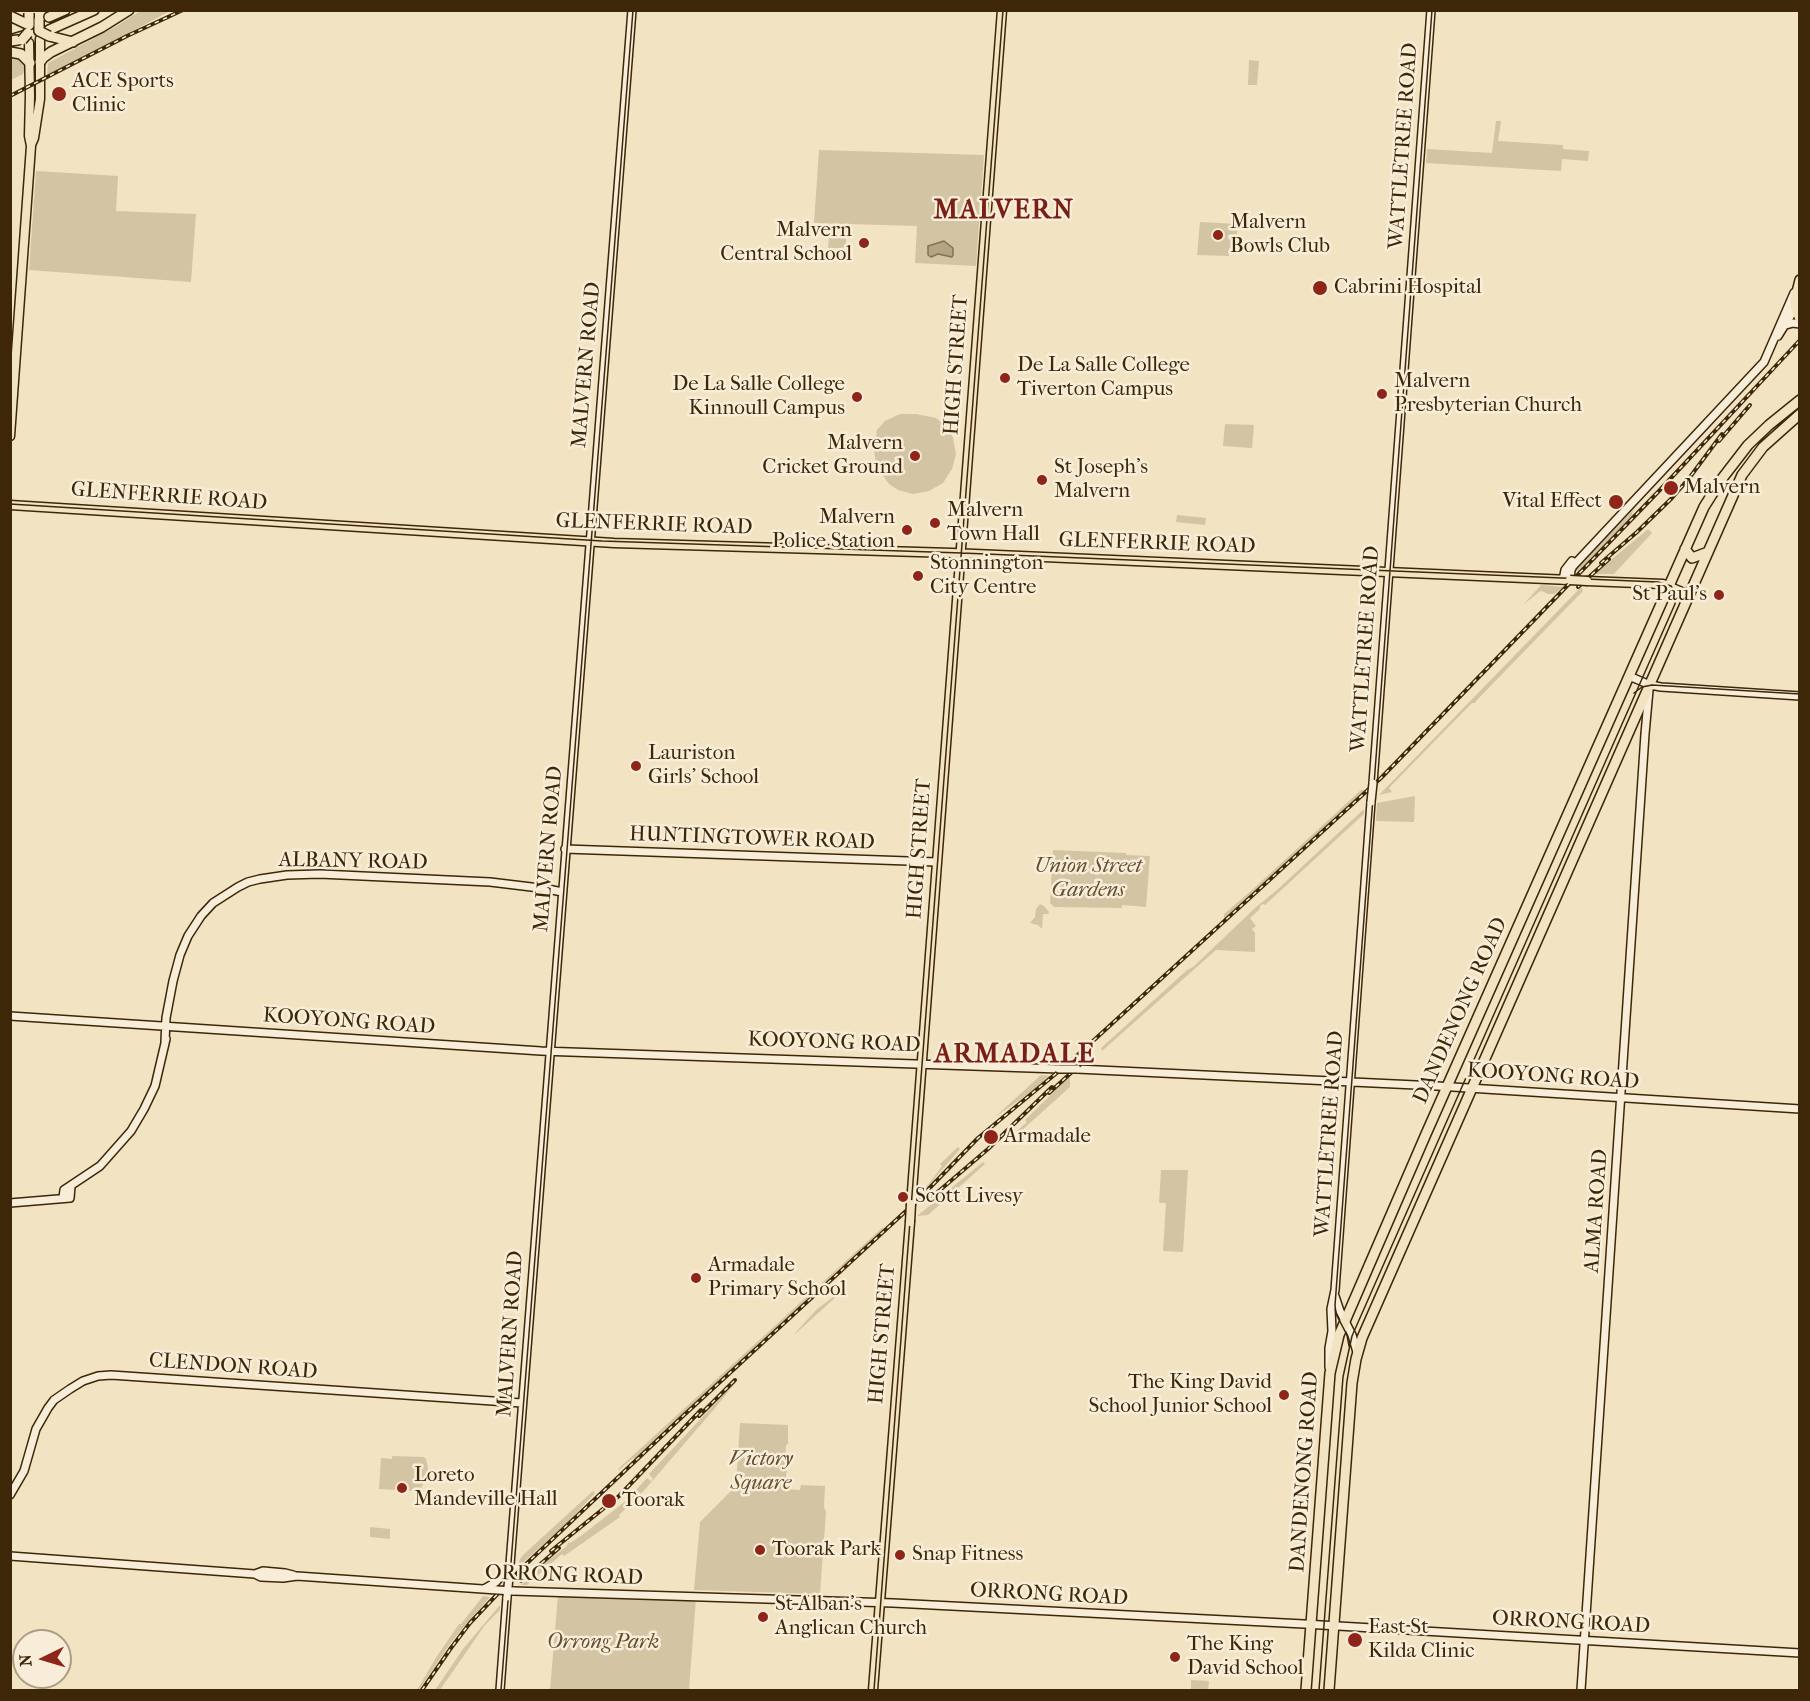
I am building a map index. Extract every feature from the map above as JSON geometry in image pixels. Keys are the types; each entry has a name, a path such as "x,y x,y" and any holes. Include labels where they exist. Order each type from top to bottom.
{"highway":[{"path":"29,10 34,29"},
{"path":"30,63 13,46 34,29 47,14 65,10"},
{"path":"34,29 94,10"},
{"path":"40,62 47,54 102,27 129,10"},
{"path":"10,16 34,29 73,42"},
{"path":"1799,282 1795,298 1800,319"},
{"name":"DANDENONG ROAD","path":"1306,1690 1329,1379 1333,1357 1345,1321 1704,507 1728,471 1758,435 1800,400"},
{"name":"DANDENONG ROAD","path":"1329,1690 1352,1383 1357,1354 1365,1331 1742,475 1763,447 1800,414"},
{"path":"1728,471 1742,475"},
{"path":"1685,549 1692,558 1708,552"}],"main road":[{"name":"HIGH STREET","path":"873,1690 1002,10"},
{"path":"31,146 39,107 40,62 34,29"},
{"path":"10,436 31,146 29,136 30,63 34,29"},
{"name":"GLENFERRIE ROAD","path":"10,505 590,542 960,554 1587,580 1669,585 1689,595"}],"street":[{"name":"MALVERN ROAD","path":"500,1690 510,1593 509,1577 522,1403 632,10"},
{"name":"WATTLETREE ROAD","path":"1329,1379 1332,1331 1330,1311 1335,1290 1431,10"},
{"path":"1568,580 1572,567 1620,511 1642,493 1764,362 1799,282"},
{"path":"1774,341 1798,303"},
{"path":"1786,325 1800,324"},
{"path":"1629,676 1661,687 1800,696"},
{"name":"ALMA ROAD","path":"1581,1690 1650,685"},
{"path":"1633,722 1642,726 1645,734"},
{"name":"HUNTINGTOWER ROAD","path":"565,849 937,862"},
{"name":"ALBANY ROAD","path":"10,1203 66,1198 70,1186 100,1166 131,1131 155,1086 165,1042 177,963 183,947 194,926 213,903 238,887 260,879 320,874 463,880 562,890"},
{"name":"KOOYONG ROAD","path":"10,1016 550,1051 1059,1068 1448,1087 1800,1109"},
{"name":"WATTLETREE ROAD","path":"1335,1290 1357,1354"},
{"name":"CLENDON ROAD","path":"10,1495 24,1471 36,1429 54,1400 91,1378 107,1375 522,1403"},
{"name":"ORRONG ROAD","path":"10,1557 255,1574 263,1571 297,1576 497,1590 510,1593 880,1603 1312,1624 1800,1653"},
{"path":"482,1589 496,1582 510,1566"}],"green space":[{"path":"140,11 170,11 47,77 48,63"},
{"path":"11,56 20,58 25,68 23,74 11,80"},
{"path":"1249,60 1259,61 1257,85 1248,85"},
{"path":"1496,121 1501,121 1498,141 1563,145 1563,149 1589,151 1588,161 1562,159 1561,171 1426,163 1427,149 1492,153"},
{"path":"819,150 984,155 976,266 915,263 917,226 814,223"},
{"path":"36,171 118,176 116,211 196,214 191,282 29,270"},
{"name":"Malvern Bowls Club","path":"1200,222 1238,224 1236,246 1229,248 1229,256 1197,255"},
{"path":"829,237 846,237 846,248 828,248"},
{"name":"Malvern Cricket Ground","path":"900,414 936,418 948,428 953,438 956,454 952,469 943,483 929,491 913,494 898,490 889,484 877,467 874,452 877,430 885,421"},
{"path":"1225,424 1254,425 1252,448 1223,446"},
{"path":"1636,507 1633,515 1577,573 1576,568"},
{"path":"1177,515 1206,518 1205,525 1176,522"},
{"path":"1648,529 1652,533 1614,574 1594,574"},
{"path":"1541,585 1564,587 1554,594 1539,592 1523,605"},
{"path":"1581,587 1583,591 1389,788 1392,792 1379,795"},
{"path":"1361,790 1365,790 1224,920 1224,914"},
{"path":"1415,796 1414,822 1376,821 1377,803"},
{"path":"1364,809 1364,814 1265,905 1260,906 1260,909 1250,918 1256,926 1252,929 1255,933 1255,952 1216,950 1102,1051 1101,1048 1193,967"},
{"name":"Union Street Gardens","path":"1053,850 1150,856 1146,907 1122,905 1122,908 1054,907 1050,903"},
{"path":"1040,904 1049,912 1043,914 1042,929 1030,923"},
{"path":"1041,1075 1050,1076 995,1117"},
{"path":"1070,1076 1070,1087 1010,1141 1008,1139 1027,1122 1025,1120"},
{"path":"958,1147 960,1149 934,1179 936,1181 918,1198 922,1186 924,1188 928,1185 942,1166 940,1164"},
{"path":"983,1162 985,1164 928,1215 917,1216"},
{"path":"1161,1170 1188,1170 1183,1252 1163,1251 1166,1203 1159,1203"},
{"path":"883,1227 635,1460 633,1458 618,1469"},
{"path":"848,1286 794,1335 817,1309"},
{"path":"739,1378 641,1494 636,1490 647,1478 651,1481 653,1479 649,1474"},
{"name":"Toorak Park","path":"740,1423 788,1425 785,1489 800,1490 801,1485 825,1486 824,1507 826,1512 820,1594 694,1590 700,1522 736,1486"},
{"path":"392,1456 424,1457 426,1459 429,1473 420,1490 379,1489 381,1458 392,1459"},
{"path":"593,1491 595,1493 567,1523 517,1568 523,1555"},
{"path":"636,1493 639,1496 619,1515 620,1517 564,1556 562,1554 527,1585 521,1585 567,1546 568,1542 582,1535"},
{"path":"370,1527 390,1529 390,1539 370,1537"},
{"name":"Orrong Park","path":"558,1595 696,1598 689,1690 550,1690"},
{"path":"483,1596 490,1597 452,1641 417,1690 459,1624"},
{"path":"500,1605 500,1610 485,1625 440,1690 435,1690 463,1649"},
{"path":"1191,1680 1209,1681 1208,1690 1191,1690"}],"shaded area":[{"path":"944,241 953,248 952,257 938,254 931,257 928,255 928,246"}],"tram line":[{"path":"501,1690 633,10"},
{"path":"874,1690 1003,10"},
{"path":"1349,1346 1347,1335 1336,1314 1335,1305 1432,10"},
{"path":"10,504 602,541 962,553 1658,582 1671,586 1676,594 1675,604 1352,1336 1343,1377 1319,1690"},
{"path":"1634,693 1642,687 1652,685 1800,694"}],"railway":[{"path":"10,96 183,10"},
{"path":"422,1690 470,1623 524,1566 919,1199 978,1138 1070,1062 1381,778 1658,492 1800,340"},
{"path":"1719,441 1750,405"},
{"path":"1601,563 1672,498 1722,434"},
{"path":"1578,587 1609,559"},
{"path":"1049,1093 1084,1061"},
{"path":"933,1196 988,1149 1052,1087"},
{"path":"699,1416 735,1380"},
{"path":"551,1551 619,1496 701,1410"},
{"path":"521,1581 559,1548"}],"place":[{"name":"ACE Sports Clinic","path":"59,94"},
{"name":"Malvern Bowls Club","path":"1218,235"},
{"name":"Malvern Central School","path":"864,243"},
{"name":"Cabrini Hospital","path":"1320,288"},
{"name":"De La Salle College Tiverton Campus","path":"1005,378"},
{"name":"Malvern Presbyterian Church","path":"1382,394"},
{"name":"De La Salle College Kinnoull Campus","path":"857,397"},
{"name":"Malvern Cricket Ground","path":"915,456"},
{"name":"St Joseph's Malvern","path":"1042,480"},
{"name":"Malvern","path":"1671,488"},
{"name":"Vital Effect","path":"1616,502"},
{"name":"Malvern Town Hall","path":"935,523"},
{"name":"Malvern Police Station","path":"907,530"},
{"name":"Stonnington City Centre","path":"918,576"},
{"name":"St Paul's","path":"1719,595"},
{"name":"Lauriston Girls' School","path":"636,766"},
{"name":"Armadale","path":"991,1137"},
{"name":"Scott Livesy","path":"903,1197"},
{"name":"Armadale Primary School","path":"696,1278"},
{"name":"The King David School Junior School","path":"1284,1395"},
{"name":"Loreto Mandeville Hall","path":"402,1488"},
{"name":"Toorak","path":"609,1501"},
{"name":"Toorak Park","path":"760,1550"},
{"name":"Snap Fitness","path":"900,1555"},
{"name":"St Alban's Anglican Church","path":"763,1617"},
{"name":"East St Kilda Clinic","path":"1355,1640"},
{"name":"The King David School","path":"1175,1657"}],"district":[{"name":"MALVERN","path":"1004,211"},
{"name":"ARMADALE","path":"1015,1055"}],"park label":[{"name":"Victory Square","path":"761,1472"}]}
